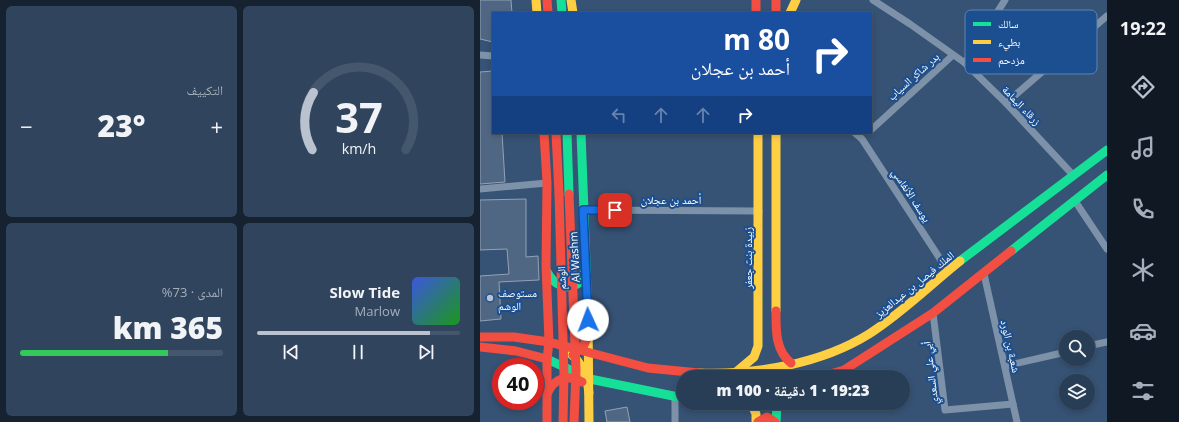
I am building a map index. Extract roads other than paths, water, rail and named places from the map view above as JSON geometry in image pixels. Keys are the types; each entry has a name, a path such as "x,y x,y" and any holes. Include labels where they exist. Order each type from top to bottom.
{"street":[{"path":"536,0 537,12"},
{"path":"547,0 548,12"},
{"path":"561,0 562,12"},
{"path":"571,0 573,12"},
{"path":"756,0 756,12"},
{"path":"776,0 776,12"},
{"path":"790,12 796,0"},
{"name":"زرقاء اليمامة","path":"873,0 965,64"},
{"path":"999,10 1005,0"},
{"path":"1097,25 1107,16"},
{"path":"480,54 492,56"},
{"name":"بدر شاكر السياب","path":"872,129 953,55"},
{"name":"زرقاء اليمامة","path":"976,74 1006,103 1073,175"},
{"path":"1006,103 1040,74"},
{"path":"544,134 547,183 546,266 549,342 547,358 547,422"},
{"name":"الوشم","path":"556,134 564,375 563,422"},
{"name":"الوشم","path":"567,134 576,370 574,422"},
{"name":"Al Washm","path":"581,134 590,354 588,379"},
{"name":"زبيدة بنت جعفر","path":"739,370 749,362 757,352 759,330 758,134"},
{"path":"776,134 776,325 778,350 784,358 791,363"},
{"name":"يوسف الأنفاسي","path":"857,134 862,139 948,271"},
{"path":"862,139 867,134"},
{"name":"الملك فيصل بن عبدالعزيز","path":"752,370 791,363 841,349 886,323 948,271 1107,150"},
{"path":"844,370 933,313 1107,175"},
{"path":"480,189 547,183"},
{"path":"1075,201 1107,249"},
{"name":"أحمد بن عجلان","path":"583,210 759,211"},
{"path":"546,266 550,279 560,287 566,288 579,284 586,273 586,266"},
{"name":"شعبة بن الورد","path":"984,274 1017,422"},
{"name":"أبي علي السعدي","path":"933,313 945,410 1013,404"},
{"path":"759,330 761,334 768,337 773,334 776,325"},
{"path":"480,347 516,351 560,360 576,353 589,333"},
{"path":"480,337 514,337 549,342"},
{"name":"الملك فيصل بن عبدالعزيز","path":"549,342 576,353 590,354 664,371 676,371"},
{"path":"1095,345 1107,342"},
{"path":"576,353 588,379 589,422"},
{"path":"1005,366 1059,354"},
{"path":"547,358 588,379 676,397"},
{"path":"547,394 554,382 568,377 582,382 589,393"},
{"path":"676,422 678,410"},
{"path":"754,410 757,422"},
{"path":"775,422 776,410"},
{"path":"757,422 762,417 766,416 771,417 775,422"}],"place":[{"name":"مستوصف الوشم","path":"490,298"}]}
